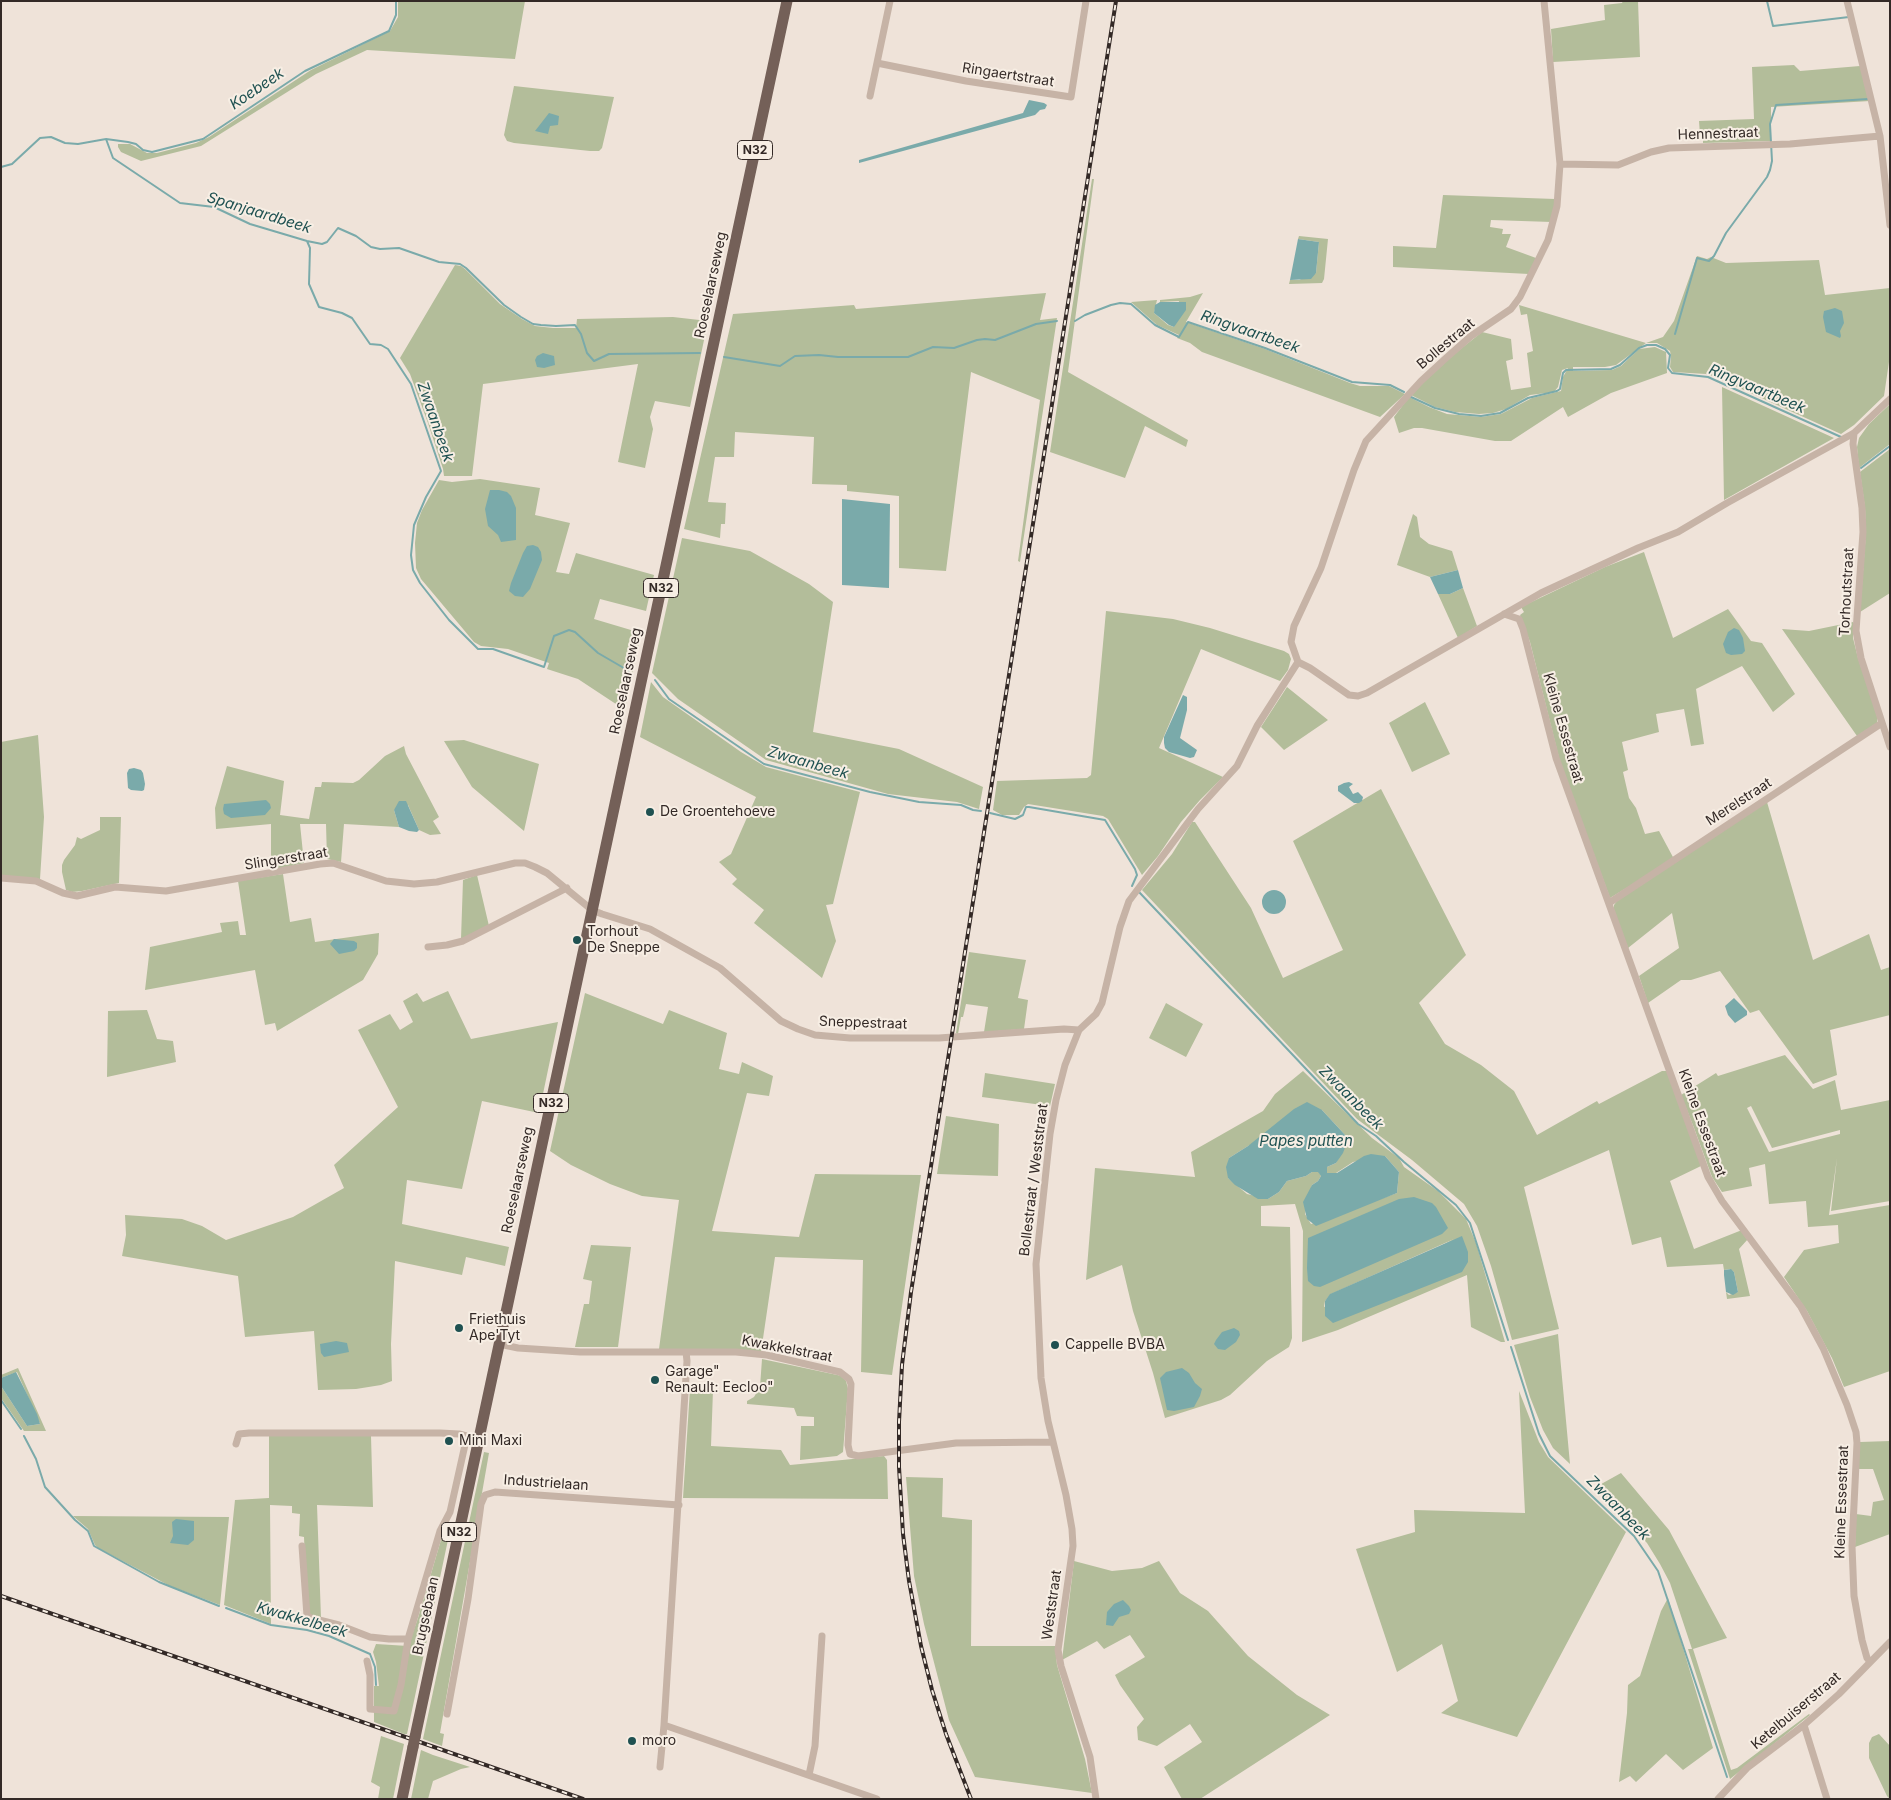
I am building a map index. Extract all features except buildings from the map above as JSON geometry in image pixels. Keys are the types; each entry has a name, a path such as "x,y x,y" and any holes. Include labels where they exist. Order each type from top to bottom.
{"main road":[{"name":"Roeselaarseweg","path":"494,1368 787,1"},
{"name":"Brugsebaan","path":"402,1799 472,1438 494,1368"}],"street":[{"path":"870,96 890,1"},
{"name":"Ringaertstraat","path":"877,62 966,81 1071,97 1086,1"},
{"name":"Bollestraat","path":"1298,662 1291,642 1294,626 1321,568 1361,450 1366,441 1421,381 1471,336 1511,309 1520,297 1548,240 1557,206 1560,164 1544,1"},
{"path":"1847,1 1880,136 1890,226"},
{"name":"Hennestraat","path":"1560,164 1618,165 1651,152 1669,148 1790,144 1880,136"},
{"path":"1298,662 1349,695 1358,696 1567,580 1678,532 1854,433 1890,398"},
{"name":"Torhoutstraat","path":"1854,433 1853,444 1862,508 1863,532 1856,631 1861,658 1890,747"},
{"name":"Kleine Essestraat","path":"1504,614 1519,619 1523,629 1556,758 1708,1177 1722,1201 1789,1290 1806,1316 1823,1348 1850,1412 1857,1443 1852,1546 1854,1596 1862,1640 1870,1662"},
{"name":"Bollestraat / Weststraat","path":"1052,1442 1041,1378 1036,1264 1046,1163 1054,1108 1065,1065 1080,1030 1096,1014 1102,1003 1120,927 1129,901 1198,808 1237,766 1257,726 1298,662"},
{"name":"Merelstraat","path":"1609,903 1882,723"},
{"name":"Slingerstraat","path":"1,878 36,881 63,893 77,896 115,888 166,891 333,863 386,881 414,884 438,882 515,863 535,866 567,888 592,910"},
{"path":"428,947 463,941 567,888"},
{"name":"Sneppestraat","path":"592,910 650,929 683,946 720,968 781,1021 798,1030 815,1035 850,1038 939,1038 1064,1029 1080,1030"},
{"name":"Kwakkelstraat","path":"499,1344 508,1347 565,1352 717,1351 767,1355 846,1375 850,1378 851,1384 848,1445 850,1454 858,1456 956,1443 1052,1442"},
{"path":"660,1767 687,1362 686,1352"},
{"path":"236,1444 239,1434 249,1433 440,1433 472,1438"},
{"name":"Brugsebaan","path":"367,1661 370,1675 367,1709 394,1711 401,1685 408,1639 440,1531 450,1512 472,1438"},
{"name":"Weststraat","path":"1052,1442 1066,1495 1073,1546 1058,1650 1061,1666 1090,1757 1096,1799"},
{"name":"Industrielaan","path":"448,1714 468,1599 481,1504 485,1495 494,1492 678,1505"},
{"name":"Brugsebaan","path":"302,1546 306,1616 339,1625 370,1637 396,1640 408,1639"},
{"path":"809,1776 815,1746 822,1636"},
{"name":"Ketelbuiserstraat","path":"1718,1799 1747,1768 1804,1725 1839,1694 1890,1642"},
{"path":"664,1725 876,1799"},
{"path":"1804,1725 1826,1799"}],"green space":[{"path":"398,1 525,1 515,59 367,50 316,74 201,146 141,161 121,152 118,147 118,144 130,144 147,153 157,153 196,143 209,137 311,70 390,31 398,17"},
{"path":"1623,1 1638,1 1640,57 1553,62 1551,29 1605,20 1604,5 1622,3"},
{"path":"1794,65 1800,71 1860,66 1870,101 1771,107 1771,141 1703,143 1703,135 1700,135 1699,121 1754,119 1752,67"},
{"path":"514,86 614,97 602,148 599,151 590,151 507,141 504,135"},
{"path":"1092,179 1094,179 1068,372 1188,440 1186,447 1145,426 1125,478 1050,452"},
{"path":"1443,195 1555,199 1552,222 1491,220 1490,227 1503,229 1502,234 1511,234 1506,247 1536,258 1529,274 1393,267 1393,246 1436,248"},
{"path":"1299,236 1328,239 1322,283 1289,284 1290,280 1299,280 1316,273 1319,242 1298,239"},
{"path":"1697,256 1707,259 1711,257 1726,263 1819,260 1825,295 1890,288 1890,355 1884,396 1854,425 1841,434 1713,376 1673,372 1670,367 1670,351 1657,343 1646,343 1663,337 1674,321"},
{"path":"455,265 465,269 500,304 535,326 576,328 577,319 673,317 708,321 690,407 655,401 650,417 653,429 645,468 618,462 638,364 483,384 472,476 444,476 428,423 410,374 400,358"},
{"path":"1046,293 1040,320 1057,318 1020,562 1018,561 1040,400 971,372 946,571 899,568 899,496 847,491 847,485 812,484 814,437 735,432 734,457 715,457 708,502 726,503 725,524 721,524 720,538 684,529 733,314 854,305 856,309"},
{"path":"1203,293 1186,322 1265,349 1350,383 1360,386 1389,386 1405,394 1380,417 1202,352 1190,343 1177,338 1179,335 1157,325 1131,302 1157,300 1154,313 1168,325 1174,327 1179,301 1160,302 1160,300 1190,297"},
{"path":"1519,305 1646,343 1616,365 1573,367 1573,371 1612,370 1621,366 1639,349 1655,347 1666,352 1667,373 1611,393 1568,417 1563,407 1511,441 1495,441 1422,428 1414,428 1399,433 1394,417 1409,397 1447,414 1481,417 1501,414 1532,398 1561,391 1563,377 1568,368 1562,370 1558,387 1554,392 1530,395 1506,409 1493,413 1455,412 1435,407 1411,395 1443,363 1482,332 1511,339 1513,359 1506,361 1511,390 1531,387 1527,353 1533,351 1527,314 1521,315"},
{"path":"1722,387 1834,438 1724,500"},
{"path":"1890,404 1890,444 1859,468 1857,447 1859,438 1869,424"},
{"path":"1890,449 1890,593 1860,612 1866,532 1860,472"},
{"path":"480,479 540,488 535,515 570,523 556,572 569,574 576,553 654,575 646,611 600,599 594,619 641,633 625,710 578,679 547,669 549,663 508,649 481,646 474,642 421,579 416,568 415,543 417,523 439,480 452,482"},
{"path":"1413,514 1417,517 1420,537 1429,544 1452,551 1458,570 1430,577 1397,565"},
{"path":"682,538 750,551 809,584 833,602 813,732 899,749 983,787 979,809 957,802 888,794 766,760 678,699 652,673"},
{"path":"1644,552 1673,638 1728,609 1751,641 1762,643 1795,694 1773,712 1742,666 1696,689 1704,744 1691,746 1684,709 1656,714 1659,732 1622,742 1628,770 1623,772 1629,798 1636,808 1645,834 1659,831 1674,859 1610,898 1560,762 1530,642 1520,615 1524,612 1521,607 1605,567"},
{"path":"1463,588 1477,626 1458,638 1438,594 1450,594"},
{"path":"1106,611 1173,619 1210,628 1284,651 1289,654 1291,659 1288,670 1280,681 1201,649 1159,748 1223,777 1181,822 1158,856 1142,875 1108,819 1103,816 1028,804 1019,815 1002,815 993,810 997,781 1087,778 1091,775"},
{"path":"1853,622 1853,638 1858,658 1878,716 1877,723 1857,736 1782,629 1809,631"},
{"path":"651,682 663,697 741,752 766,767 860,792 833,904 826,905 836,941 822,978 754,923 764,910 732,884 737,879 719,862 731,854 756,797 640,737"},
{"path":"1287,687 1328,720 1284,750 1261,727"},
{"path":"1425,702 1450,754 1412,772 1389,723"},
{"path":"38,735 44,817 40,879 1,876 1,742"},
{"path":"464,740 539,764 524,831 472,787 444,741"},
{"path":"404,746 406,754 439,817 433,821 441,834 430,835 419,830 408,805 394,810 399,827 344,824 341,862 327,859 326,824 300,824 304,863 271,871 271,824 216,829 215,808 227,766 284,781 280,815 309,819 315,787 321,787 322,782 353,783 359,780 385,756"},
{"path":"1381,789 1466,955 1419,1003 1445,1044 1481,1065 1514,1091 1537,1135 1597,1101 1599,1104 1662,1071 1667,1071 1701,1166 1670,1181 1694,1249 1742,1230 1748,1239 1739,1249 1750,1296 1727,1299 1726,1292 1729,1295 1738,1292 1734,1272 1730,1269 1724,1270 1723,1264 1667,1267 1661,1237 1632,1245 1609,1150 1524,1187 1559,1329 1512,1340 1491,1266 1477,1226 1464,1204 1412,1160 1357,1119 1142,890 1172,854 1192,822 1195,822 1251,908 1283,978 1343,950 1293,841"},
{"path":"1767,802 1813,960 1869,934 1881,970 1890,967 1890,1015 1830,1030 1837,1075 1813,1084 1759,1010 1750,1013 1720,971 1691,980 1681,980 1648,1003 1639,976 1679,948 1672,913 1628,948 1614,911 1614,905 1617,901"},
{"path":"100,817 121,817 119,883 82,891 72,892 66,890 62,872 64,860 75,845 77,837 81,839 100,830"},
{"path":"283,874 290,922 311,918 315,942 379,933 378,954 363,980 277,1031 275,1023 265,1025 255,970 145,990 150,947 222,932 220,923 238,921 240,935 246,935 238,881"},
{"path":"477,875 489,926 461,939 463,880"},
{"path":"969,952 1026,960 1018,998 1028,1000 1024,1029 984,1032 988,1007 966,1004 958,1034 956,1033"},
{"path":"448,991 471,1039 558,1022 539,1113 482,1101 462,1189 407,1180 402,1224 509,1247 505,1266 466,1257 462,1275 395,1261 391,1344 392,1381 381,1385 356,1389 318,1390 314,1331 245,1337 238,1276 122,1256 126,1235 125,1215 182,1219 202,1226 226,1240 293,1217 344,1188 334,1165 398,1107 358,1030 390,1014 400,1030 413,1022 403,1001 417,993 423,1002"},
{"path":"585,993 663,1024 669,1010 727,1033 719,1069 739,1074 742,1062 773,1076 769,1096 747,1093 712,1231 799,1237 815,1174 921,1175 892,1375 861,1372 863,1260 775,1257 761,1352 659,1349 679,1200 642,1196 610,1184 571,1165 550,1151"},
{"path":"1166,1003 1203,1024 1186,1057 1149,1038"},
{"path":"147,1010 157,1039 173,1041 176,1062 107,1077 108,1011"},
{"path":"1785,1055 1813,1089 1835,1080 1841,1110 1890,1100 1890,1201 1831,1211 1837,1158 1829,1215 1890,1205 1890,1371 1844,1387 1832,1358 1807,1311 1784,1277 1804,1250 1839,1243 1838,1225 1808,1227 1806,1201 1769,1204 1765,1164 1749,1168 1752,1186 1722,1192 1712,1177 1681,1095 1716,1073 1718,1076","holes":["1751,1106 1772,1148 1840,1130 1840,1134 1769,1152 1747,1108"]},
{"path":"1303,1071 1372,1138 1399,1158 1404,1167 1438,1191 1466,1219 1476,1243 1505,1342 1501,1342 1471,1327 1467,1275 1338,1330 1302,1342 1303,1231 1295,1204 1261,1206 1261,1226 1290,1227 1292,1338 1289,1347 1267,1361 1230,1395 1221,1400 1165,1418 1133,1311 1122,1265 1086,1280 1095,1168 1195,1177 1191,1152 1263,1111 1275,1094","holes":["1322,1110 1347,1137 1336,1163 1327,1167 1327,1173 1336,1173 1353,1162 1385,1156 1399,1172 1397,1193 1311,1224 1305,1214 1312,1185 1321,1176 1319,1172 1312,1172 1306,1176 1287,1181 1279,1192 1268,1199 1247,1194 1228,1178 1229,1158 1248,1146","1454,1239 1324,1307 1325,1301 1331,1294"]},
{"path":"985,1073 1055,1084 1050,1106 982,1097"},
{"path":"946,1116 999,1124 998,1176 937,1174"},
{"path":"591,1245 631,1247 618,1347 575,1347 584,1304 589,1304 592,1281 583,1279"},
{"path":"1558,1334 1570,1464 1553,1448 1543,1430 1530,1397 1514,1345"},
{"path":"762,1359 842,1376 846,1381 848,1389 843,1452 837,1456 800,1460 801,1426 814,1426 814,1417 797,1416 794,1408 747,1404 747,1401 754,1397 760,1387"},
{"path":"18,1368 46,1431 24,1431 1,1398 1,1386 27,1426 40,1424 17,1372 1,1378 1,1375"},
{"path":"690,1389 713,1390 711,1446 781,1450 790,1465 884,1456 887,1460 888,1499 683,1498"},
{"path":"1519,1391 1539,1442 1548,1457 1626,1532 1517,1737 1441,1713 1458,1701 1442,1644 1397,1672 1356,1549 1415,1532 1414,1510 1525,1513"},
{"path":"269,1435 371,1436 373,1507 317,1505 321,1618 314,1617 307,1612 304,1537 299,1536 300,1514 292,1513 292,1506 270,1505 271,1624 224,1605 235,1500 269,1498"},
{"path":"1890,1441 1890,1534 1855,1547 1856,1514 1871,1516 1873,1502 1884,1500 1873,1469 1858,1469 1860,1442"},
{"path":"484,1452 489,1453 440,1733 444,1734 442,1746 423,1739"},
{"path":"1621,1473 1669,1530 1727,1638 1693,1649 1731,1770 1737,1768 1810,1715 1730,1779 1688,1649 1692,1649 1670,1583 1647,1543 1594,1488"},
{"path":"906,1477 943,1478 942,1517 972,1520 971,1646 1055,1646 1057,1665 1085,1759 1092,1793 975,1777 949,1720 924,1624 914,1576"},
{"path":"73,1516 229,1517 220,1605 170,1586 98,1548 88,1529"},
{"path":"443,1533 449,1535 407,1734 404,1734 374,1722 374,1686 379,1686 373,1652 376,1644 408,1646"},
{"path":"1074,1561 1112,1571 1142,1568 1159,1561 1180,1593 1208,1611 1248,1656 1297,1695 1330,1715 1200,1799 1182,1799 1164,1767 1202,1742 1190,1724 1157,1746 1138,1740 1137,1727 1144,1719 1115,1675 1145,1657 1130,1635 1104,1649 1097,1641 1062,1660"},
{"path":"1668,1598 1713,1748 1683,1770 1666,1754 1636,1782 1630,1776 1619,1782 1627,1713 1628,1685 1640,1676 1661,1611"},
{"path":"1879,1734 1890,1746 1890,1799 1869,1758 1869,1743 1872,1737"},
{"path":"381,1736 404,1744 393,1799 378,1799 380,1787 371,1782"},
{"path":"421,1750 470,1767 433,1781 428,1799 411,1799"}],"water":[{"path":"1029,100 1047,105 1045,109 1040,110 1035,115 859,163 859,160 1023,113"},
{"path":"549,113 559,116 558,125 550,126 548,134 535,131"},
{"path":"1298,239 1319,242 1316,273 1311,279 1290,280"},
{"path":"1160,302 1186,302 1186,310 1174,327 1154,313 1155,305"},
{"path":"1835,308 1842,311 1844,323 1840,331 1840,338 1826,332 1823,317 1824,311"},
{"path":"543,353 554,356 555,365 544,368 537,367 535,360 537,356"},
{"path":"490,490 507,492 511,496 516,508 516,540 501,542 498,535 488,526 485,509"},
{"path":"842,499 890,504 889,588 842,585"},
{"path":"533,545 538,547 541,552 542,560 530,589 523,597 515,596 509,591 511,583 527,546"},
{"path":"1458,570 1463,588 1450,594 1438,594 1430,577"},
{"path":"1734,628 1739,630 1743,638 1745,651 1742,654 1731,655 1726,653 1723,644 1728,632"},
{"path":"1183,695 1187,697 1187,710 1180,738 1197,750 1194,757 1190,758 1169,752 1165,748 1164,743 1164,737"},
{"path":"129,769 141,770 143,773 145,784 142,791 128,788 127,773"},
{"path":"1349,782 1353,784 1349,787 1353,794 1358,792 1363,797 1362,801 1354,803 1338,791 1338,786"},
{"path":"266,800 271,808 265,815 231,818 224,814 224,804"},
{"path":"399,801 406,801 419,830 417,832 399,827 394,810"},
{"path":"1274,890 1283,893 1286,902 1283,911 1274,914 1265,911 1262,902 1265,893"},
{"path":"334,939 354,941 357,943 357,948 354,951 339,954 330,944"},
{"path":"1734,998 1747,1011 1747,1015 1735,1023 1728,1015 1725,1006"},
{"name":"Papes putten","path":"1307,1102 1322,1110 1347,1137 1343,1153 1336,1163 1327,1167 1327,1173 1337,1173 1364,1156 1371,1154 1385,1156 1399,1172 1397,1193 1316,1226 1307,1219 1303,1202 1312,1185 1321,1176 1318,1172 1312,1172 1306,1176 1287,1181 1279,1192 1268,1199 1258,1199 1235,1185 1228,1178 1226,1167 1229,1158 1248,1146 1294,1109"},
{"path":"1414,1197 1432,1203 1436,1207 1448,1228 1442,1234 1320,1287 1314,1286 1308,1281 1308,1238 1399,1199"},
{"path":"1462,1236 1468,1252 1468,1262 1462,1272 1333,1323 1325,1316 1325,1301 1330,1294"},
{"path":"1731,1269 1734,1272 1738,1292 1733,1295 1726,1292 1724,1275 1724,1270"},
{"path":"1234,1328 1239,1331 1240,1335 1236,1342 1225,1350 1218,1349 1214,1344 1222,1332"},
{"path":"336,1341 347,1343 349,1352 324,1357 321,1353 320,1344"},
{"path":"1182,1368 1189,1373 1195,1383 1202,1389 1200,1396 1194,1407 1174,1411 1167,1410 1160,1378 1166,1372"},
{"path":"16,1372 40,1424 27,1426 1,1386 1,1378"},
{"path":"176,1519 194,1521 194,1540 188,1545 170,1543 173,1536 172,1522"},
{"path":"1123,1600 1131,1610 1129,1614 1119,1617 1113,1626 1106,1625 1107,1612 1114,1604"}],"waterway":[{"name":"Koebeek","path":"1,167 12,164 40,138 51,137 65,143 78,144 106,139 136,144 143,150 152,152 203,139 305,71 389,31 396,15 396,1"},
{"path":"1767,1 1773,26 1849,17"},
{"path":"1675,334 1697,258 1709,261 1714,256 1726,233 1767,177 1772,161 1770,124 1776,105 1868,99"},
{"name":"Spanjaardbeek","path":"106,139 113,158 180,203 214,207 250,224 307,241 322,244 327,242 338,228 356,236 371,247 380,249 399,248 439,262 460,264 504,305 533,324 575,325 581,334 587,353 594,361 609,354 700,353"},
{"name":"Zwaanbeek","path":"307,241 310,248 309,284 319,307 342,313 352,318 370,344 381,345 388,349 411,384 441,471 426,497 414,525 411,555 413,570 420,583 449,620 478,649 493,649 544,667 554,636 569,630 575,632 598,653 629,671"},
{"name":"Ringvaartbeek","path":"1075,321 1111,305 1120,303 1131,304 1155,325 1179,337 1188,322 1265,348 1352,382 1390,385 1404,392"},
{"path":"724,357 780,366 795,356 908,357 933,347 954,348 977,340 995,340 1036,324 1057,321"},
{"name":"Ringvaartbeek","path":"1411,397 1435,408 1459,414 1481,416 1500,413 1528,398 1557,391 1560,389 1563,373 1566,370 1611,369 1620,365 1639,348 1647,345 1656,345 1665,349 1670,355 1668,368 1672,373 1708,377 1841,437"},
{"path":"1861,468 1890,446"},
{"name":"Zwaanbeek","path":"655,680 669,699 764,764 870,792 919,802 961,805 981,811"},
{"name":"Zwaanbeek","path":"990,813 1015,819 1023,815 1026,807 1029,807 1105,820 1135,869 1137,875 1132,886"},
{"name":"Zwaanbeek","path":"1139,892 1358,1124 1376,1136 1456,1205 1470,1223 1508,1340"},
{"name":"Zwaanbeek","path":"1511,1347 1539,1434 1550,1456 1634,1536 1658,1571 1727,1777"},
{"name":"Kwakkelbeek","path":"1,1400 21,1429"},
{"name":"Kwakkelbeek","path":"24,1436 36,1459 45,1487 75,1520 88,1531 94,1546 159,1582 219,1606"},
{"name":"Kwakkelbeek","path":"226,1608 271,1625 307,1630 329,1636 370,1654 375,1667 376,1685"}],"railway":[{"path":"971,1799 946,1734 932,1690 921,1646 909,1581 903,1534 899,1467 902,1365 911,1292 1116,1"},
{"path":"1,1596 583,1799"}],"place":[{"name":"De Groentehoeve","path":"650,812"},
{"name":"Torhout De Sneppe","path":"577,940"},
{"name":"Friethuis Ape'Tyt","path":"459,1328"},
{"name":"Cappelle BVBA","path":"1055,1345"},
{"name":"Garage\" Renault: Eecloo\"","path":"655,1380"},
{"name":"Mini Maxi","path":"449,1441"},
{"name":"moro","path":"632,1741"}]}
